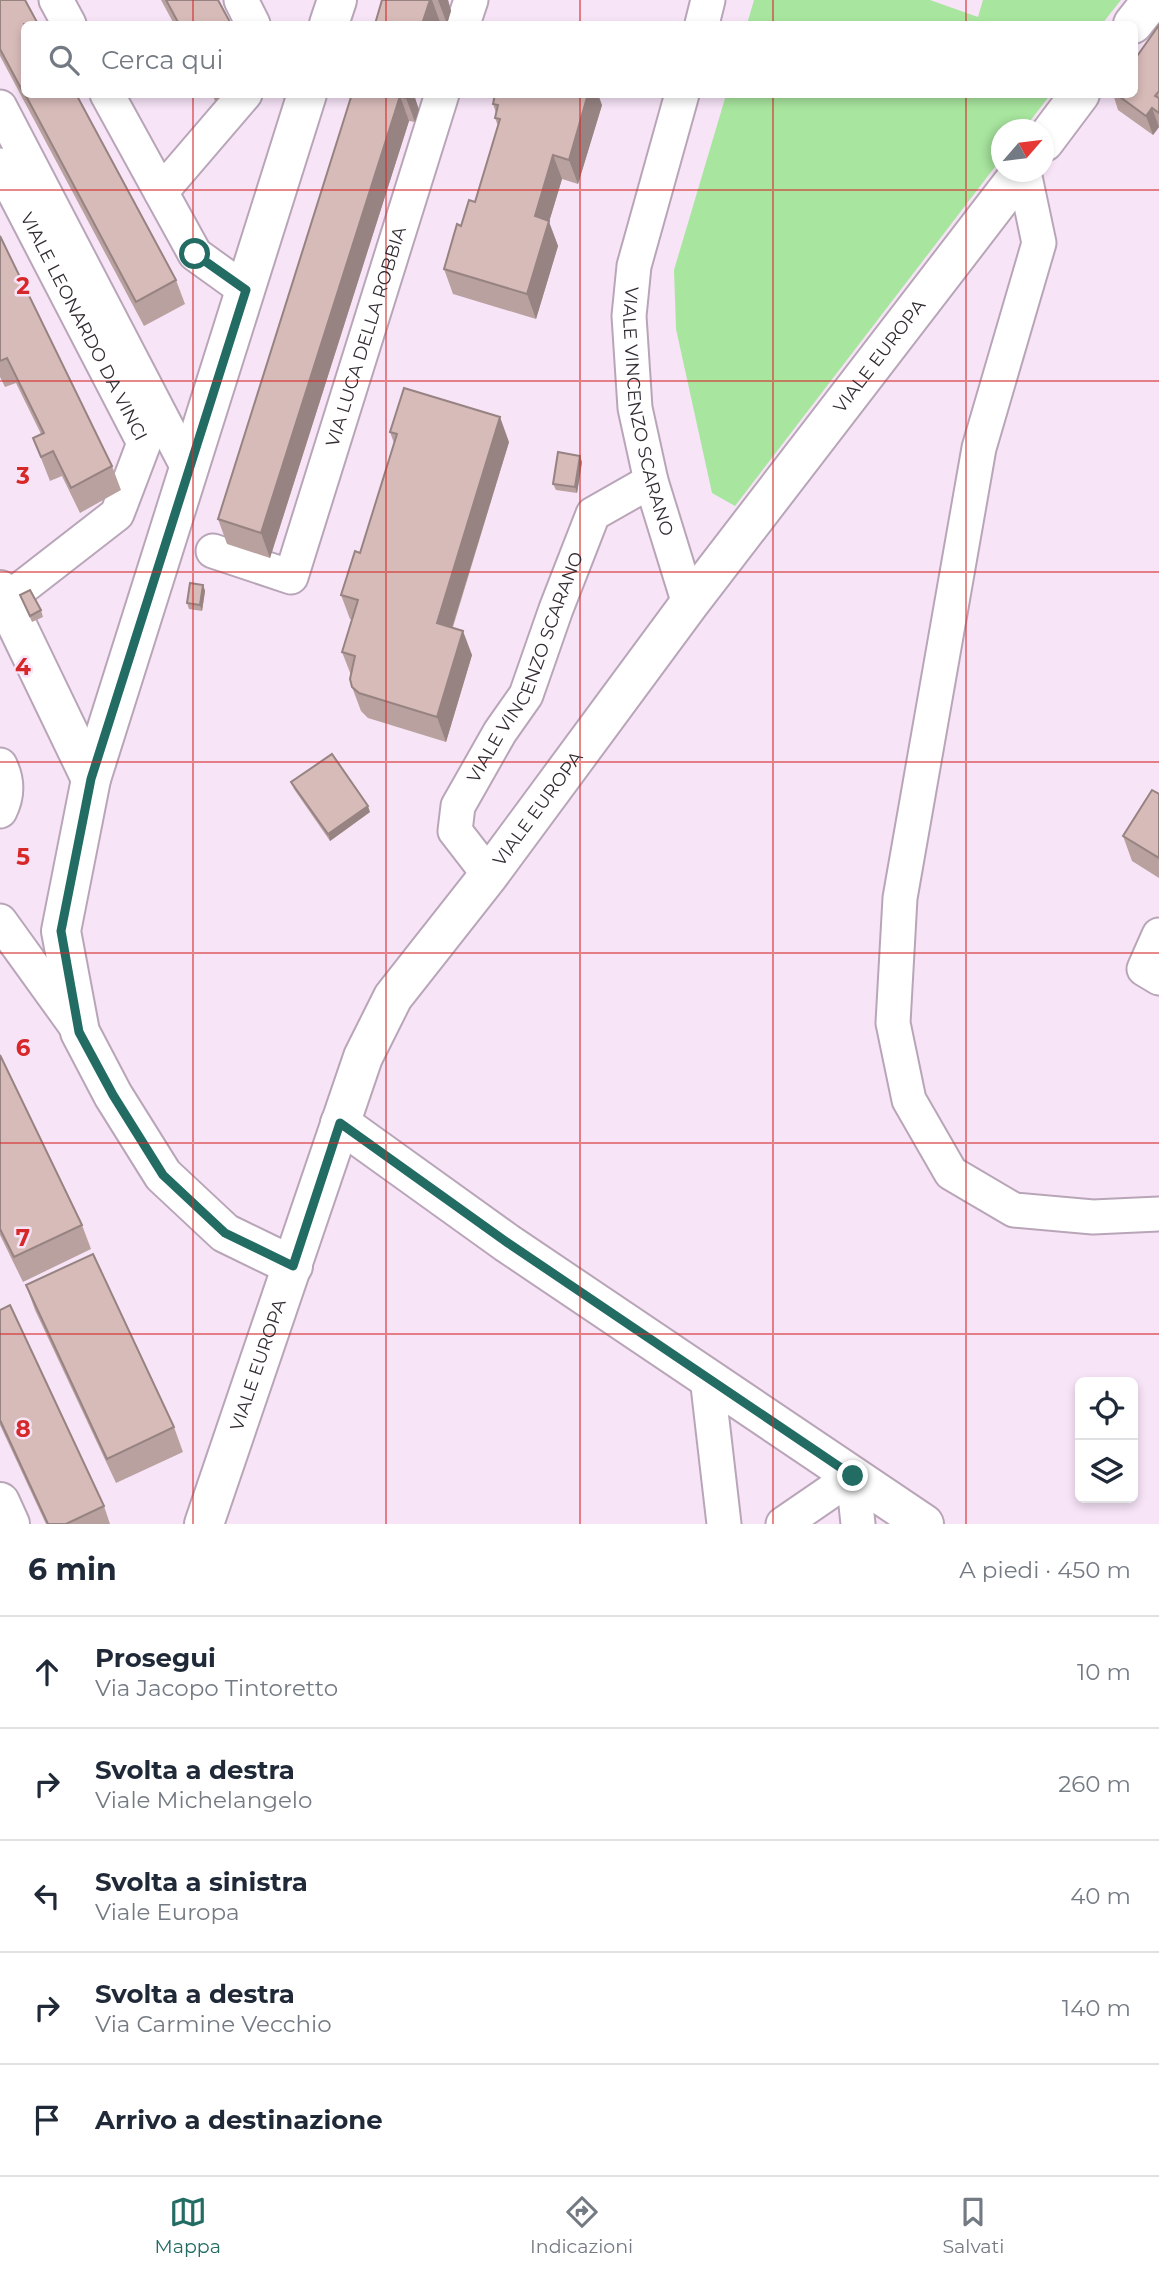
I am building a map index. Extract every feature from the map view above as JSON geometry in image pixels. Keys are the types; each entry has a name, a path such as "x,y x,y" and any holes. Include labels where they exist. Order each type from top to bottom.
{"street":[{"path":"56,0 67,21"},
{"path":"241,0 252,21"},
{"path":"330,21 337,0"},
{"path":"464,21 471,0"},
{"path":"703,21 708,0"},
{"path":"1135,21 1152,0"},
{"path":"109,98 195,254 246,290"},
{"path":"160,192 242,98"},
{"path":"79,1032 61,931 91,779 306,98"},
{"name":"VIA LUCA DELLA ROBBIA","path":"213,551 291,577 441,98"},
{"name":"VIALE VINCENZO SCARANO","path":"681,98 634,266 629,316 635,408 651,481 689,604"},
{"path":"1054,129 1077,98"},
{"name":"VIALE LEONARDO DA VINCI","path":"0,107 189,470"},
{"name":"VIALE LEONARDO DA VINCI","path":"0,165 144,443 117,514 3,596"},
{"name":"VIALE EUROPA","path":"204,1524 363,1057 393,997 489,875 689,604 1015,182"},
{"path":"1025,182 1039,243 979,448 900,898 893,1023 909,1100 951,1173 1014,1210 1093,1217 1159,1214"},
{"name":"VIALE VINCENZO SCARANO","path":"489,875 455,831 458,806 499,732 526,695 593,514 651,481"},
{"path":"3,596 91,779"},
{"path":"0,765 7,797 0,811"},
{"path":"0,921 79,1032 113,1095 163,1175 225,1233 293,1266"},
{"path":"1159,935 1144,969 1159,978"},
{"path":"340,1123 508,1243 924,1524"},
{"path":"707,1377 724,1524"},
{"path":"783,1524 853,1476"},
{"path":"853,1476 858,1524"},
{"path":"0,1502 10,1524"}],"green space":[{"path":"754,0 930,0 978,17 983,0 1121,0 1104,21 748,21"},
{"path":"725,98 1048,98 1032,119 991,119 991,172 735,506 712,493 676,329 674,270"}],"building":[{"path":"0,0 25,0 36,21 21,21 21,88 0,49"},
{"path":"166,0 218,0 229,21 177,21"},
{"path":"382,0 430,0 423,21 376,21"},
{"path":"1159,25 1159,91 1155,96 1159,98 1159,113 1152,108 1146,116 1121,98 1138,98 1138,55"},
{"path":"27,98 78,98 176,280 136,302"},
{"path":"351,98 399,98 261,533 218,519"},
{"path":"494,98 587,98 569,160 553,155 535,216 549,221 527,294 444,269 457,224 461,226 469,200 475,202 500,119 495,118 498,105 493,104"},
{"path":"0,236 112,466 71,488 53,451 41,457 33,438 44,433 7,358 0,361"},
{"path":"404,388 500,417 437,623 463,631 437,717 359,693 352,687 350,679 355,656 342,652 358,600 341,595 355,551 360,553 397,434 390,432"},
{"path":"558,452 580,456 575,487 553,484"},
{"path":"190,583 203,585 200,605 187,603"},
{"path":"30,590 41,610 30,616 20,595"},
{"path":"332,754 368,806 328,834 291,782"},
{"path":"1152,790 1159,794 1159,858 1123,836"},
{"path":"0,1055 82,1225 14,1257 0,1229"},
{"path":"93,1254 174,1427 107,1459 26,1285"},
{"path":"10,1305 104,1506 66,1524 48,1524 0,1420 0,1310"}],"route":[{"path":"195,254 246,290 91,779 61,931 79,1032 113,1095 163,1175 225,1233 293,1266 340,1123 508,1243 853,1476"}]}
